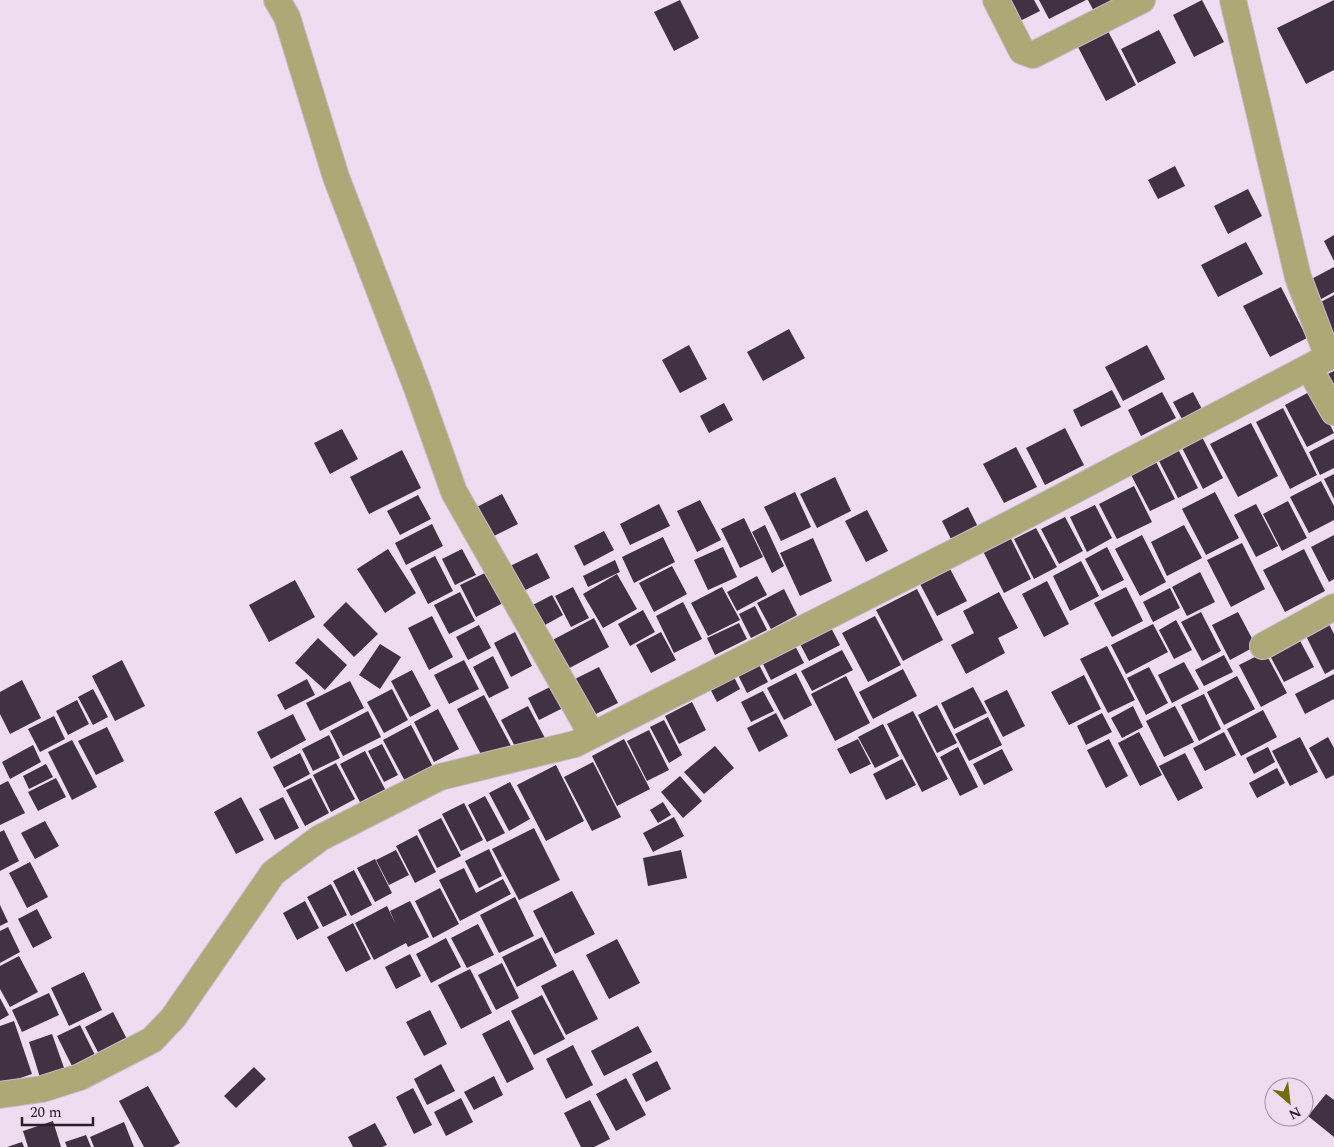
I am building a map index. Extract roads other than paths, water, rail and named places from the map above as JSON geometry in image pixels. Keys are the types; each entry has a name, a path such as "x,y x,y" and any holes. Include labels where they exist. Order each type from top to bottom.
{"street":[{"path":"277,0 287,17 336,177 417,388 454,492 592,735"},
{"path":"996,0 1022,51 1033,55 1142,0"},
{"path":"1233,0 1293,260 1324,360 1334,412"},
{"path":"0,1094 42,1089 80,1077 152,1040 179,1010 272,873 320,838 440,777 575,744 1010,524 1324,360"},
{"path":"1263,646 1334,607"}]}
